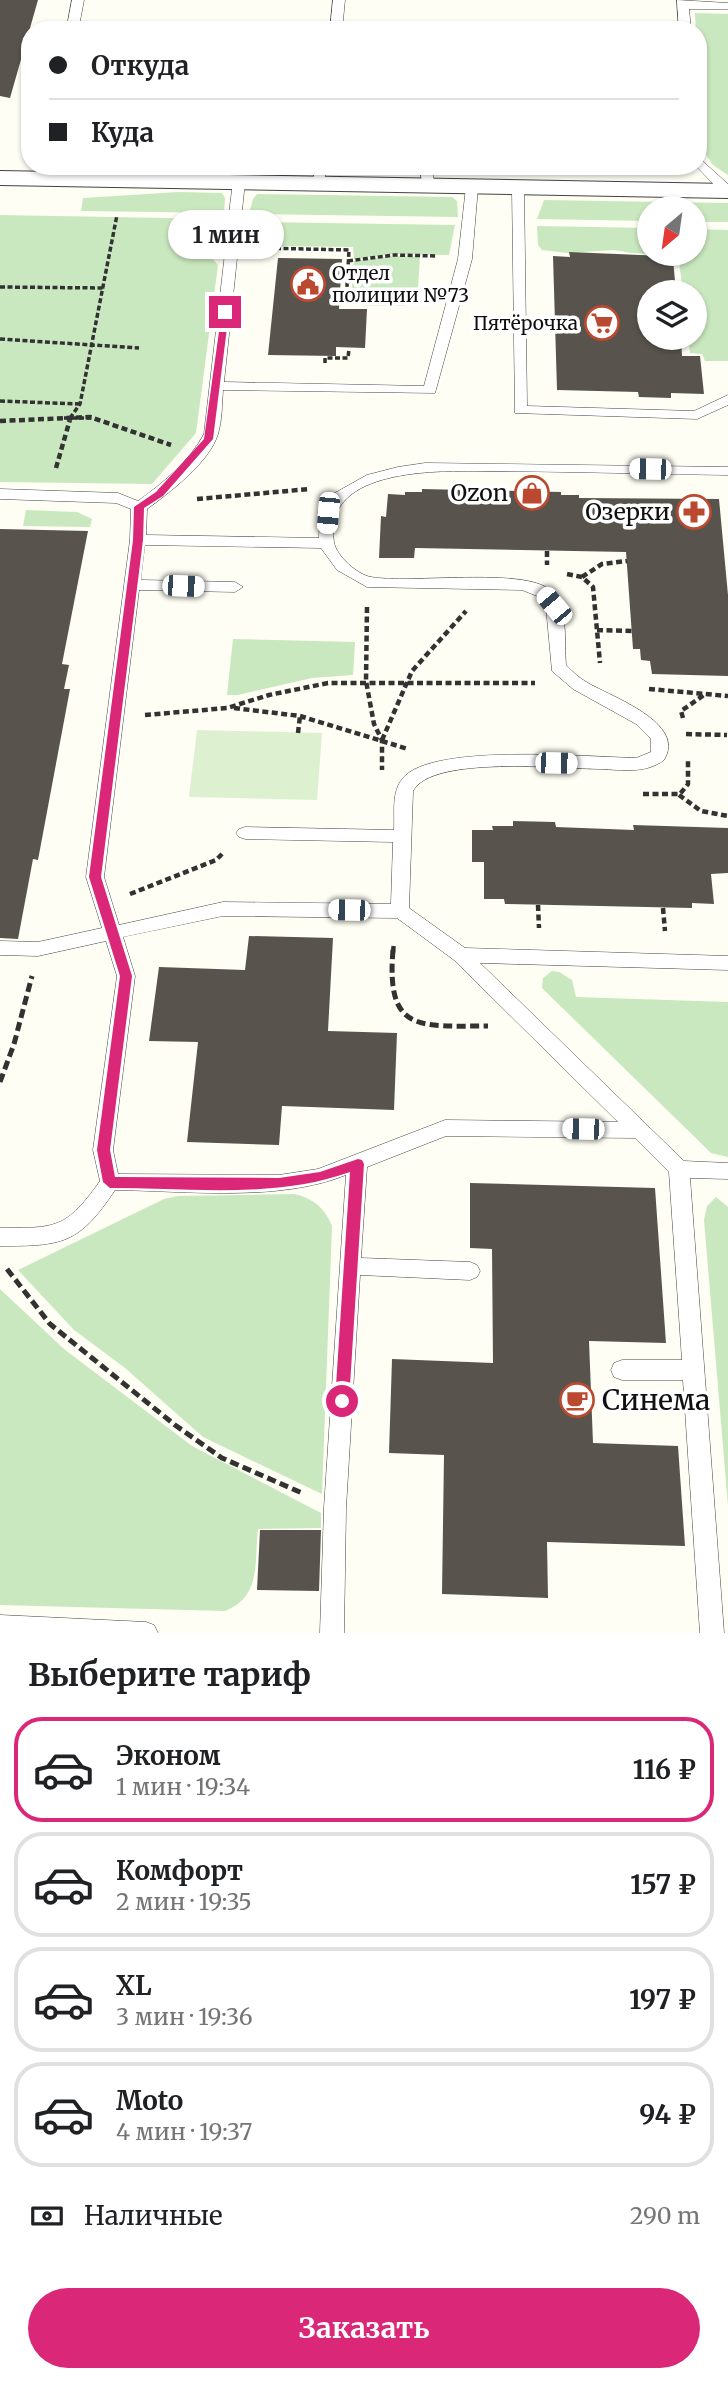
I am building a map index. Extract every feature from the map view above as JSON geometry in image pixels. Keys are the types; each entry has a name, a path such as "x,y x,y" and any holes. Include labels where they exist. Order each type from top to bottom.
{"street":[{"path":"0,178 71,175"},
{"path":"145,175 239,182 320,175 427,176 472,187 728,191"}],"lane":[{"path":"74,21 78,0"},
{"path":"337,21 339,0"},
{"path":"684,21 683,3 728,6"},
{"path":"707,170 728,191"},
{"path":"139,507 160,494 199,452 211,434 239,182"},
{"path":"216,386 430,390 465,259 472,187"},
{"path":"518,187 520,410 697,415 728,399"},
{"path":"193,248 232,249"},
{"path":"400,911 404,792 409,782 431,767 477,761 636,764 651,762 659,756 662,747 660,735 650,725 577,684 558,667 554,606 543,592 523,585 367,582 348,572 333,559 326,542 328,513 338,497 372,478 425,467 728,471"},
{"path":"0,494 118,498 139,507"},
{"path":"0,1237 43,1237 67,1232 87,1217 110,1182 103,1150 126,976 110,932 95,877 138,540 139,507"},
{"path":"138,540 326,542"},
{"path":"132,584 234,587"},
{"path":"245,833 403,836"},
{"path":"0,948 38,949 223,909 400,911 428,928 461,955 678,1169 712,1633"},
{"path":"461,955 728,963"},
{"path":"110,1182 279,1183 320,1177 445,1128 638,1130"},
{"path":"332,1633 335,1508 358,1164"},
{"path":"678,1169 728,1171"},
{"path":"351,1266 470,1270"},
{"path":"622,1370 693,1370"},
{"path":"0,1626 146,1633"}],"path":[{"path":"48,495 71,416 80,404 117,215"},
{"path":"251,248 349,250 346,304"},
{"path":"348,261 417,255 465,259"},
{"path":"0,286 103,288"},
{"path":"0,340 139,348"},
{"path":"0,401 80,404"},
{"path":"0,421 71,416 104,421 199,452"},
{"path":"194,499 316,489"},
{"path":"582,577 592,566 606,561 627,561"},
{"path":"563,573 582,577 593,587 600,668"},
{"path":"367,582 366,681 374,724 382,740"},
{"path":"409,782 380,769 382,740 405,682 480,596 480,584"},
{"path":"597,630 632,631"},
{"path":"227,708 315,685 366,681 577,684"},
{"path":"649,696 639,689 728,696"},
{"path":"681,711 704,695"},
{"path":"251,700 254,708"},
{"path":"671,706 681,711"},
{"path":"115,715 254,708 300,716 382,740 433,756 447,765"},
{"path":"681,711 687,746"},
{"path":"298,733 300,716"},
{"path":"686,734 727,735"},
{"path":"639,794 679,795 687,790 690,783 688,758"},
{"path":"679,795 702,812 728,816"},
{"path":"103,907 140,889 216,860 245,833"},
{"path":"538,905 539,936"},
{"path":"663,908 666,939"},
{"path":"402,944 394,939 392,993 401,1012 408,1019 421,1023 489,1027 480,1018"},
{"path":"0,1082 14,1044 38,949"},
{"path":"0,1260 50,1324 175,1425 222,1458 335,1508"}],"green space":[{"path":"695,13 728,14 728,175 713,165 707,156 707,21 695,21"},
{"path":"178,192 222,193 225,198 224,213 81,211 83,198"},
{"path":"257,194 452,197 457,201 458,217 249,214"},
{"path":"544,200 637,202 637,221 537,219"},
{"path":"707,203 728,203 728,222 707,222"},
{"path":"0,215 223,219 220,233 214,240 189,242 187,256 212,258 218,265 196,433 152,484 0,482"},
{"path":"258,222 455,225 449,255 393,254 354,259 353,247 257,246"},
{"path":"537,226 637,228 637,253 614,250 567,253 542,250 538,245"},
{"path":"707,229 728,230 728,361 705,361 702,354 690,353 690,350 707,350 707,280 681,280 679,266 707,266"},
{"path":"395,256 420,257 418,288 412,292 406,306 368,306 355,303 351,298 354,261"},
{"path":"26,510 77,512 92,519 90,527 23,526"},
{"path":"233,639 355,642 353,675 312,678 238,695 227,695"},
{"path":"197,730 322,733 317,800 189,797"},
{"path":"552,971 572,980 576,997 728,1002 728,1157 711,1153 542,988 543,978"},
{"path":"294,1194 318,1205 332,1226 322,1494 203,1437 125,1368 74,1330 18,1270 164,1199 178,1196"},
{"path":"716,1197 728,1207 728,1506 704,1220 707,1206"},
{"path":"0,1289 64,1349 192,1446 321,1513 321,1528 258,1529 256,1566 251,1587 237,1605 225,1611 0,1605"}],"building":[{"path":"0,0 38,0 32,21 21,21 21,60 10,98 0,96"},
{"name":"Пятёрочка","path":"569,252 637,255 637,266 674,266 675,280 637,280 637,350 682,350 682,356 700,356 704,394 671,393 671,398 639,397 638,392 557,390 553,256 570,257"},
{"name":"Отдел полиции №73","path":"278,258 342,259 339,309 367,309 365,348 336,347 336,356 268,355"},
{"path":"422,489 561,492 561,495 579,495 579,498 719,499 728,595 728,676 652,674 650,661 641,660 640,649 633,649 626,552 415,548 414,558 379,558 381,516 386,517 388,494 405,495 405,492 422,492"},
{"path":"0,529 88,531 62,664 69,665 64,689 70,689 38,860 33,859 18,939 0,938"},
{"path":"513,821 555,822 556,827 634,830 633,825 728,828 728,873 711,874 714,904 692,903 692,908 505,904 504,899 484,899 484,862 472,862 472,830 513,826"},
{"path":"249,936 333,938 328,1031 397,1033 394,1110 282,1106 279,1145 187,1142 198,1042 149,1041 159,967 245,970"},
{"path":"470,1183 655,1188 666,1343 589,1341 593,1443 678,1446 685,1546 547,1542 548,1598 442,1594 444,1455 389,1453 392,1359 493,1363 492,1249 470,1248"},
{"path":"260,1530 321,1530 319,1591 257,1590"}],"place":[{"name":"Отдел полиции №73","path":"308,284"},
{"name":"Пятёрочка","path":"602,323"},
{"name":"Ozon","path":"532,493"},
{"name":"Озерки","path":"694,512"},
{"name":"Синема","path":"577,1400"}],"route":[{"path":"225,312 209,439 160,494 139,507 138,540 95,877 110,932 126,976 103,1150 110,1182 279,1183 320,1177 358,1164 342,1401"}]}
